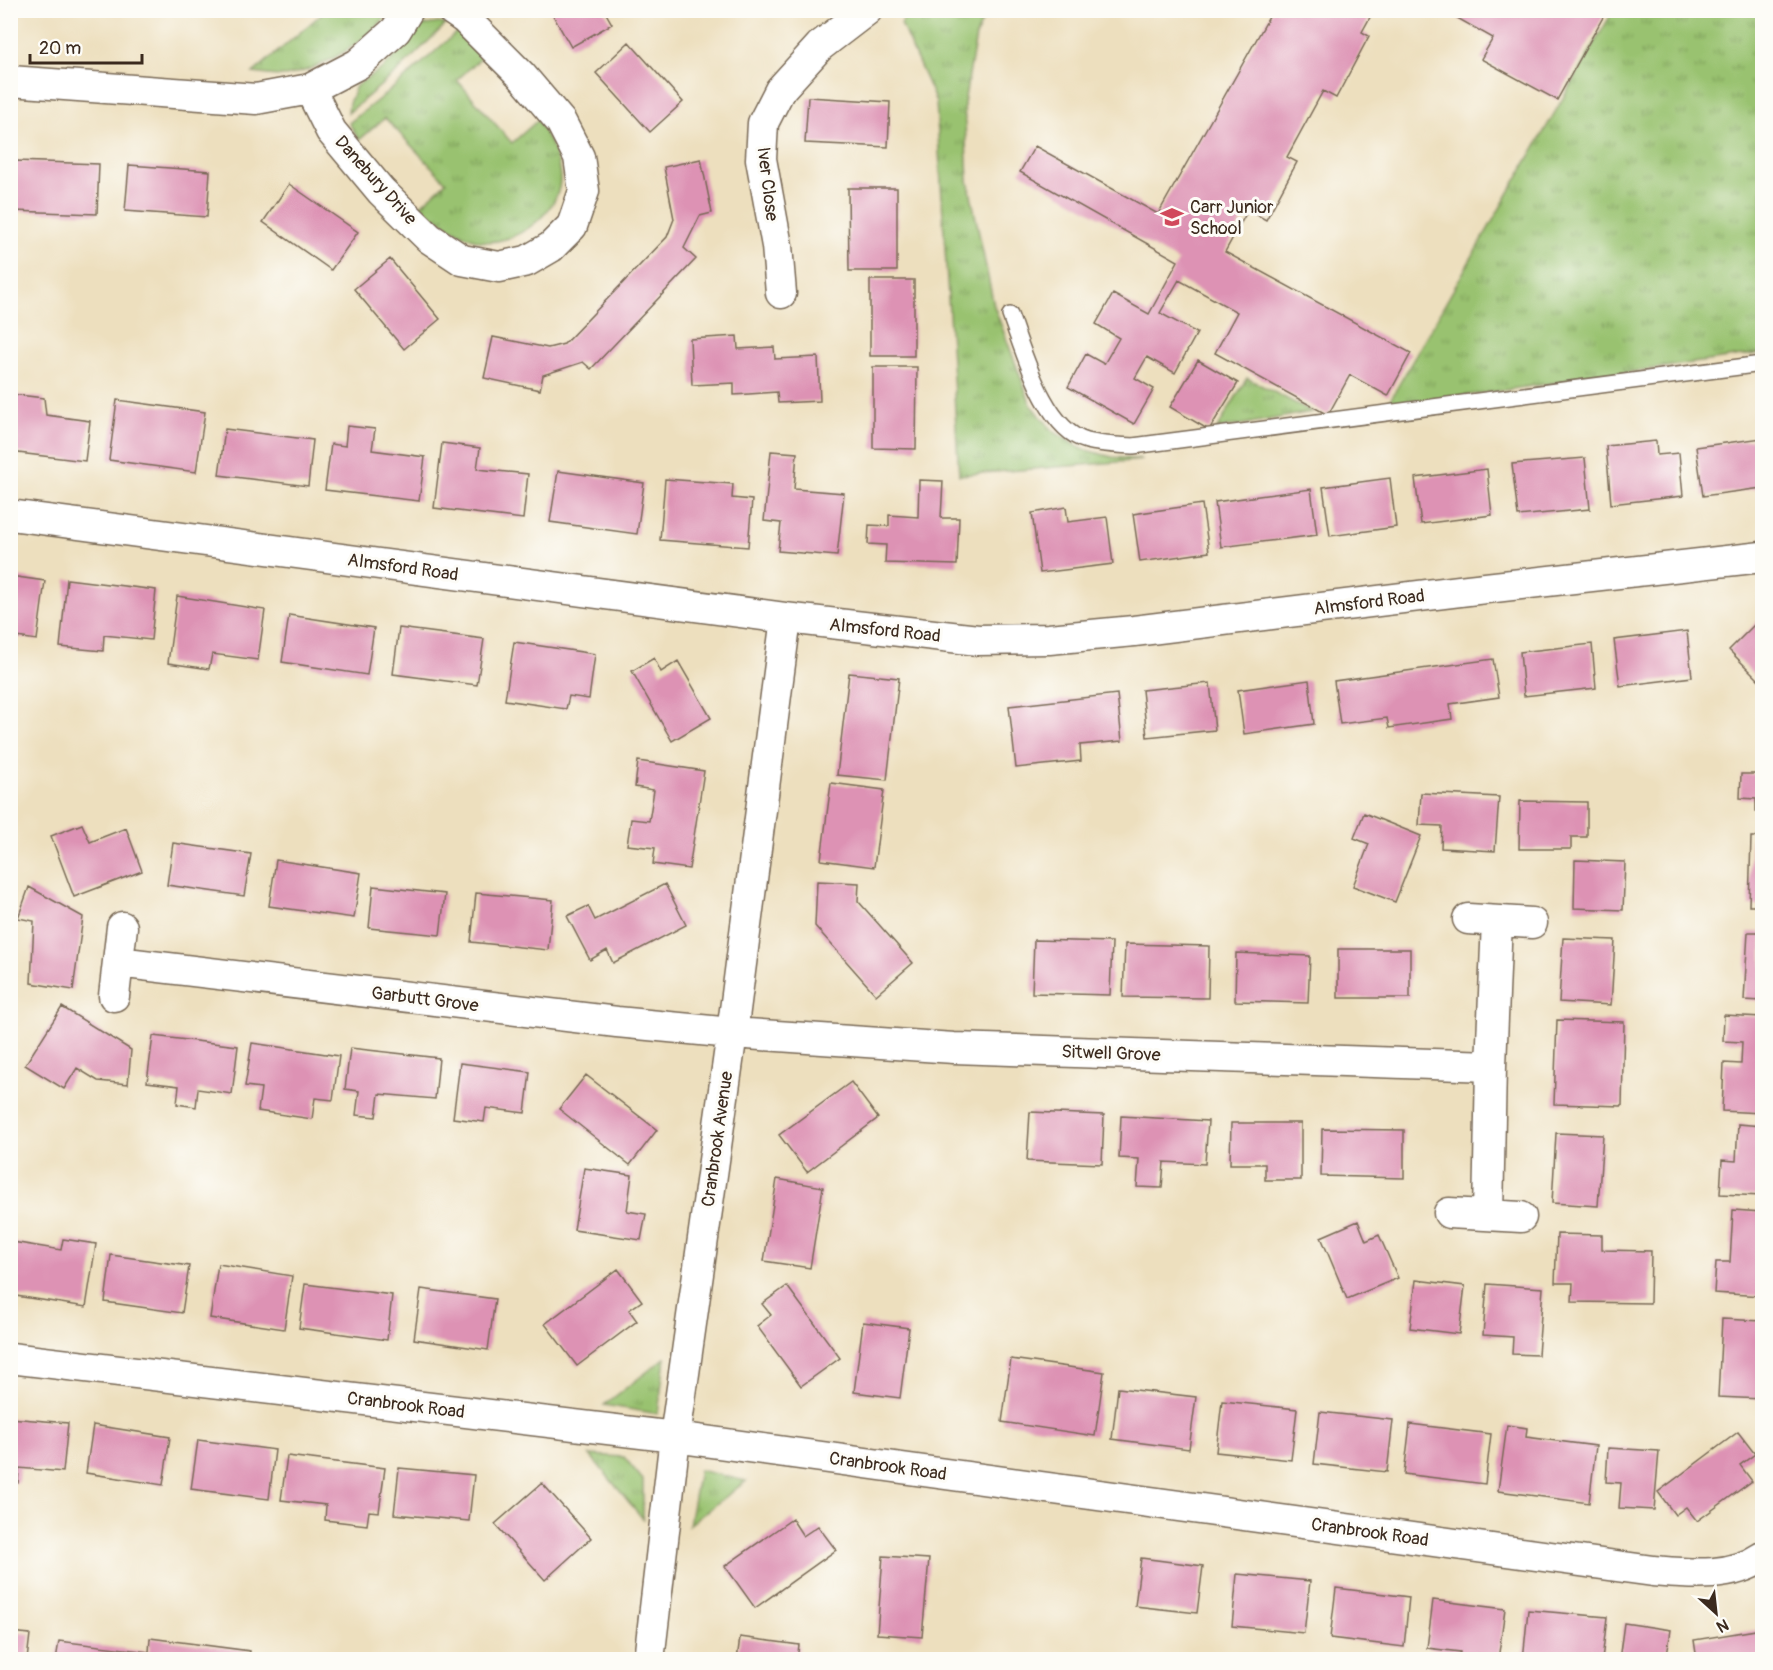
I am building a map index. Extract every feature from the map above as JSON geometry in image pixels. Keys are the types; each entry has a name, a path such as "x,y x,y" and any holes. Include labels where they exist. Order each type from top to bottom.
{"street":[{"path":"10,81 256,99 310,89 358,64 396,30 408,10"},
{"name":"Danebury Drive","path":"310,89 331,131 381,191 429,238 462,260 499,267 527,261 551,247 572,226 584,191 579,157 561,122 521,75 465,19 452,10"},
{"name":"Iver Close","path":"781,293 777,246 761,159 763,123 780,90 820,46 867,10"},
{"name":"Almsford Road","path":"10,515 786,618 978,640 1049,639 1134,631 1762,557"},
{"name":"Cranbrook Avenue","path":"649,1659 675,1437 732,1033 786,618"},
{"path":"1488,1215 1491,1066 1483,920 1532,923"},
{"path":"114,996 122,927"},
{"name":"Garbutt Grove","path":"118,962 617,1022 732,1033"},
{"name":"Sitwell Grove","path":"732,1033 954,1048 1491,1066"},
{"path":"1449,1213 1521,1217"},
{"name":"Cranbrook Road","path":"10,1358 675,1437 1653,1571 1695,1574 1726,1572 1753,1564 1762,1557"}],"lane":[{"path":"1010,315 1041,396 1061,425 1086,441 1133,446 1762,364"}],"green space":[{"path":"325,11 391,11 359,42 332,59 286,76 253,73"},
{"path":"907,11 986,11 976,36 964,103 968,180 994,306 1031,405 1054,432 1082,449 1112,457 1143,460 959,475 936,102 901,24"},
{"path":"1613,11 1762,11 1762,353 1386,407"},
{"path":"446,24 398,71 348,113 349,103 356,86 384,67 404,48 420,26"},
{"path":"459,30 482,57 457,80 512,143 538,120 553,148 558,164 560,180 558,193 552,205 532,226 506,239 480,241 472,239 420,206 446,182 385,118 359,140 349,123 403,80"},
{"path":"1247,378 1312,412 1217,429"},
{"path":"665,1358 658,1414 604,1405"},
{"path":"590,1455 624,1457 643,1480 643,1519"},
{"path":"699,1470 746,1481 689,1525"}],"building":[{"path":"550,10 604,10 612,24 571,47"},
{"name":"Carr Junior School","path":"1273,10 1374,10 1362,32 1369,36 1336,98 1323,91 1287,157 1297,162 1266,220 1248,210 1225,252 1411,353 1388,396 1350,375 1328,415 1215,353 1237,312 1179,280 1160,313 1197,333 1175,373 1147,357 1135,378 1154,389 1134,424 1068,387 1086,354 1104,364 1119,338 1096,324 1113,294 1149,314 1178,261 1020,172 1035,146 1158,214"},
{"path":"1443,10 1607,10 1557,100 1481,59 1493,38"},
{"path":"629,42 683,102 650,132 596,73"},
{"path":"808,97 890,102 888,147 805,143"},
{"path":"701,159 712,213 700,216 684,248 696,259 591,369 583,362 543,375 540,390 484,378 493,337 548,348 564,344 667,237 674,219 664,167"},
{"path":"15,161 99,164 97,214 13,211"},
{"path":"129,165 210,171 207,217 125,211"},
{"path":"289,184 358,232 331,270 263,222"},
{"path":"848,188 897,188 897,271 849,271"},
{"path":"390,259 440,319 404,349 354,289"},
{"path":"870,280 914,280 914,356 870,356"},
{"path":"737,336 738,349 774,347 775,359 818,357 820,401 778,403 777,392 734,395 734,383 692,385 690,339"},
{"path":"1198,360 1238,383 1209,430 1170,407"},
{"path":"873,367 917,367 916,449 873,448"},
{"path":"10,394 44,398 46,415 90,421 85,461 10,452"},
{"path":"117,400 205,412 196,472 109,460"},
{"path":"347,426 375,429 372,450 425,457 419,501 325,490 331,444 345,446"},
{"path":"225,429 313,440 308,486 219,475"},
{"path":"1762,438 1762,488 1703,496 1696,447"},
{"path":"1656,441 1657,455 1679,453 1683,496 1611,504 1606,446"},
{"path":"442,443 480,448 477,469 528,474 523,519 434,508"},
{"path":"771,451 797,453 794,489 844,493 837,556 778,551 781,523 764,521"},
{"path":"1585,458 1590,509 1518,516 1512,464"},
{"path":"1487,469 1492,515 1421,524 1415,478"},
{"path":"558,471 644,483 637,534 550,522"},
{"path":"1390,478 1396,527 1330,536 1323,487"},
{"path":"665,479 733,484 732,498 752,500 748,547 660,540"},
{"path":"919,480 943,481 941,518 959,518 957,565 885,563 886,545 868,544 869,525 889,526 889,515 918,517"},
{"path":"1311,489 1317,535 1221,547 1215,502"},
{"path":"1202,504 1209,552 1140,562 1133,514"},
{"path":"1066,507 1068,522 1107,517 1113,564 1040,573 1032,513"},
{"path":"10,576 45,581 37,640 10,636"},
{"path":"67,579 156,590 151,640 104,635 103,651 60,647"},
{"path":"177,596 265,610 258,660 212,654 209,669 168,663"},
{"path":"289,615 374,628 367,675 282,662"},
{"path":"1762,617 1762,683 1729,650"},
{"path":"399,628 484,639 477,685 393,674"},
{"path":"1687,631 1692,677 1620,686 1614,640"},
{"path":"514,642 595,654 589,699 569,696 566,709 505,700"},
{"path":"1592,644 1596,688 1524,696 1520,652"},
{"path":"654,658 661,672 678,661 711,718 672,741 632,671"},
{"path":"1493,659 1499,697 1450,704 1452,719 1389,728 1387,718 1340,724 1334,681"},
{"path":"849,673 899,678 887,780 837,775"},
{"path":"1309,680 1314,724 1244,734 1238,690"},
{"path":"1210,683 1215,730 1147,737 1142,690"},
{"path":"1117,694 1122,741 1080,745 1081,761 1016,768 1009,706"},
{"path":"638,761 704,771 689,869 653,864 655,848 627,845 631,819 649,821 654,790 635,787"},
{"path":"1741,774 1762,774 1762,811 1756,811 1756,799 1740,798"},
{"path":"831,783 884,790 874,867 821,860"},
{"path":"1421,793 1499,797 1495,851 1441,848 1442,826 1419,825"},
{"path":"1520,801 1587,802 1587,837 1571,837 1571,849 1519,849"},
{"path":"1364,813 1421,836 1395,902 1353,886 1369,844 1354,838"},
{"path":"82,824 90,842 126,828 142,871 74,897 51,836"},
{"path":"1751,837 1762,837 1762,906 1749,906"},
{"path":"173,843 251,854 244,896 167,885"},
{"path":"276,860 361,873 354,918 269,906"},
{"path":"1575,860 1625,862 1623,910 1574,908"},
{"path":"817,881 859,883 858,901 913,963 876,995 815,926"},
{"path":"665,884 686,925 613,963 607,950 590,960 567,916 588,906 595,920"},
{"path":"373,886 445,894 440,935 369,928"},
{"path":"29,887 83,917 73,990 31,983 34,921 18,918"},
{"path":"476,893 553,900 548,950 471,942"},
{"path":"1748,932 1762,932 1762,1001 1744,1000"},
{"path":"1563,938 1615,940 1611,1005 1559,1002"},
{"path":"1034,940 1112,942 1110,995 1032,993"},
{"path":"1125,944 1209,946 1208,998 1123,997"},
{"path":"1338,949 1410,949 1410,998 1338,998"},
{"path":"1236,953 1310,956 1308,1003 1235,1001"},
{"path":"62,1007 131,1050 128,1084 98,1081 77,1068 64,1089 25,1065"},
{"path":"1724,1015 1762,1017 1762,1113 1722,1111 1724,1063 1741,1064 1742,1042 1723,1041"},
{"path":"1557,1020 1624,1022 1622,1106 1554,1104"},
{"path":"153,1036 238,1046 232,1094 198,1089 196,1107 177,1104 179,1086 147,1082"},
{"path":"252,1043 339,1056 333,1100 315,1098 312,1119 258,1111 261,1088 245,1086"},
{"path":"350,1048 439,1058 435,1099 379,1094 376,1117 356,1115 359,1091 345,1089"},
{"path":"460,1063 530,1072 525,1113 486,1108 484,1122 453,1118"},
{"path":"586,1075 657,1130 630,1165 559,1109"},
{"path":"851,1082 878,1118 807,1172 779,1135"},
{"path":"1030,1112 1104,1115 1102,1164 1027,1161"},
{"path":"1121,1116 1208,1121 1205,1164 1164,1162 1162,1188 1137,1187 1139,1159 1119,1158"},
{"path":"1231,1123 1301,1123 1301,1180 1265,1180 1265,1164 1230,1164"},
{"path":"1738,1124 1762,1126 1762,1196 1720,1194 1722,1160 1736,1161"},
{"path":"1322,1129 1404,1130 1404,1178 1321,1176"},
{"path":"1556,1133 1603,1135 1598,1206 1552,1203"},
{"path":"584,1168 632,1175 627,1211 646,1214 641,1240 574,1230"},
{"path":"777,1179 823,1187 810,1268 764,1261"},
{"path":"1733,1210 1762,1212 1762,1296 1714,1293 1716,1262 1730,1262"},
{"path":"1358,1221 1366,1241 1379,1235 1398,1278 1347,1299 1321,1237"},
{"path":"1557,1234 1602,1235 1602,1250 1651,1251 1650,1303 1572,1302 1573,1283 1555,1283"},
{"path":"63,1239 96,1244 86,1307 10,1295 12,1242 61,1250"},
{"path":"111,1255 189,1266 182,1313 105,1302"},
{"path":"218,1264 292,1276 284,1329 210,1318"},
{"path":"618,1269 642,1301 629,1310 637,1321 577,1366 545,1324"},
{"path":"1416,1280 1465,1286 1459,1334 1410,1328"},
{"path":"305,1284 392,1295 387,1340 299,1328"},
{"path":"1487,1284 1543,1288 1538,1355 1512,1354 1513,1337 1483,1335"},
{"path":"787,1286 840,1358 801,1386 757,1326 771,1315 762,1304"},
{"path":"421,1289 495,1299 488,1350 414,1339"},
{"path":"1722,1319 1762,1321 1762,1399 1718,1397"},
{"path":"863,1322 909,1328 900,1398 854,1392"},
{"path":"1011,1359 1104,1372 1095,1436 1002,1422"},
{"path":"1118,1388 1196,1397 1189,1449 1112,1439"},
{"path":"1222,1401 1297,1409 1291,1460 1216,1452"},
{"path":"1320,1412 1393,1420 1387,1472 1314,1464"},
{"path":"10,1418 68,1423 63,1472 19,1468 18,1483 10,1482"},
{"path":"1410,1424 1491,1434 1485,1484 1404,1474"},
{"path":"93,1425 170,1437 163,1485 86,1473"},
{"path":"1507,1425 1527,1428 1526,1437 1596,1446 1589,1503 1498,1491"},
{"path":"1738,1432 1755,1454 1740,1465 1752,1481 1697,1521 1686,1507 1675,1515 1658,1492"},
{"path":"198,1440 275,1450 269,1499 191,1489"},
{"path":"1608,1448 1659,1451 1654,1510 1619,1508 1621,1483 1606,1482"},
{"path":"287,1456 385,1468 379,1512 369,1511 367,1525 325,1520 326,1505 281,1500"},
{"path":"399,1468 474,1475 469,1521 394,1514"},
{"path":"542,1483 591,1538 545,1580 495,1524"},
{"path":"792,1519 803,1536 818,1526 836,1550 755,1608 725,1566"},
{"path":"883,1556 929,1559 922,1637 877,1634"},
{"path":"1141,1558 1203,1566 1197,1613 1135,1606"},
{"path":"1237,1574 1310,1581 1304,1633 1232,1626"},
{"path":"1336,1588 1409,1597 1404,1647 1330,1638"},
{"path":"1433,1600 1505,1609 1498,1660 1459,1660 1460,1652 1427,1648"},
{"path":"1528,1610 1607,1617 1602,1660 1523,1660"},
{"path":"1624,1623 1671,1630 1666,1660 1619,1660"},
{"path":"1762,1629 1762,1660 1697,1660 1694,1640"},
{"path":"10,1632 30,1634 27,1660 10,1660"},
{"path":"740,1637 799,1645 797,1660 737,1660"},
{"path":"150,1638 250,1651 249,1660 56,1660 59,1641 149,1652"}],"place":[{"name":"Carr Junior School","path":"1172,217"}]}
